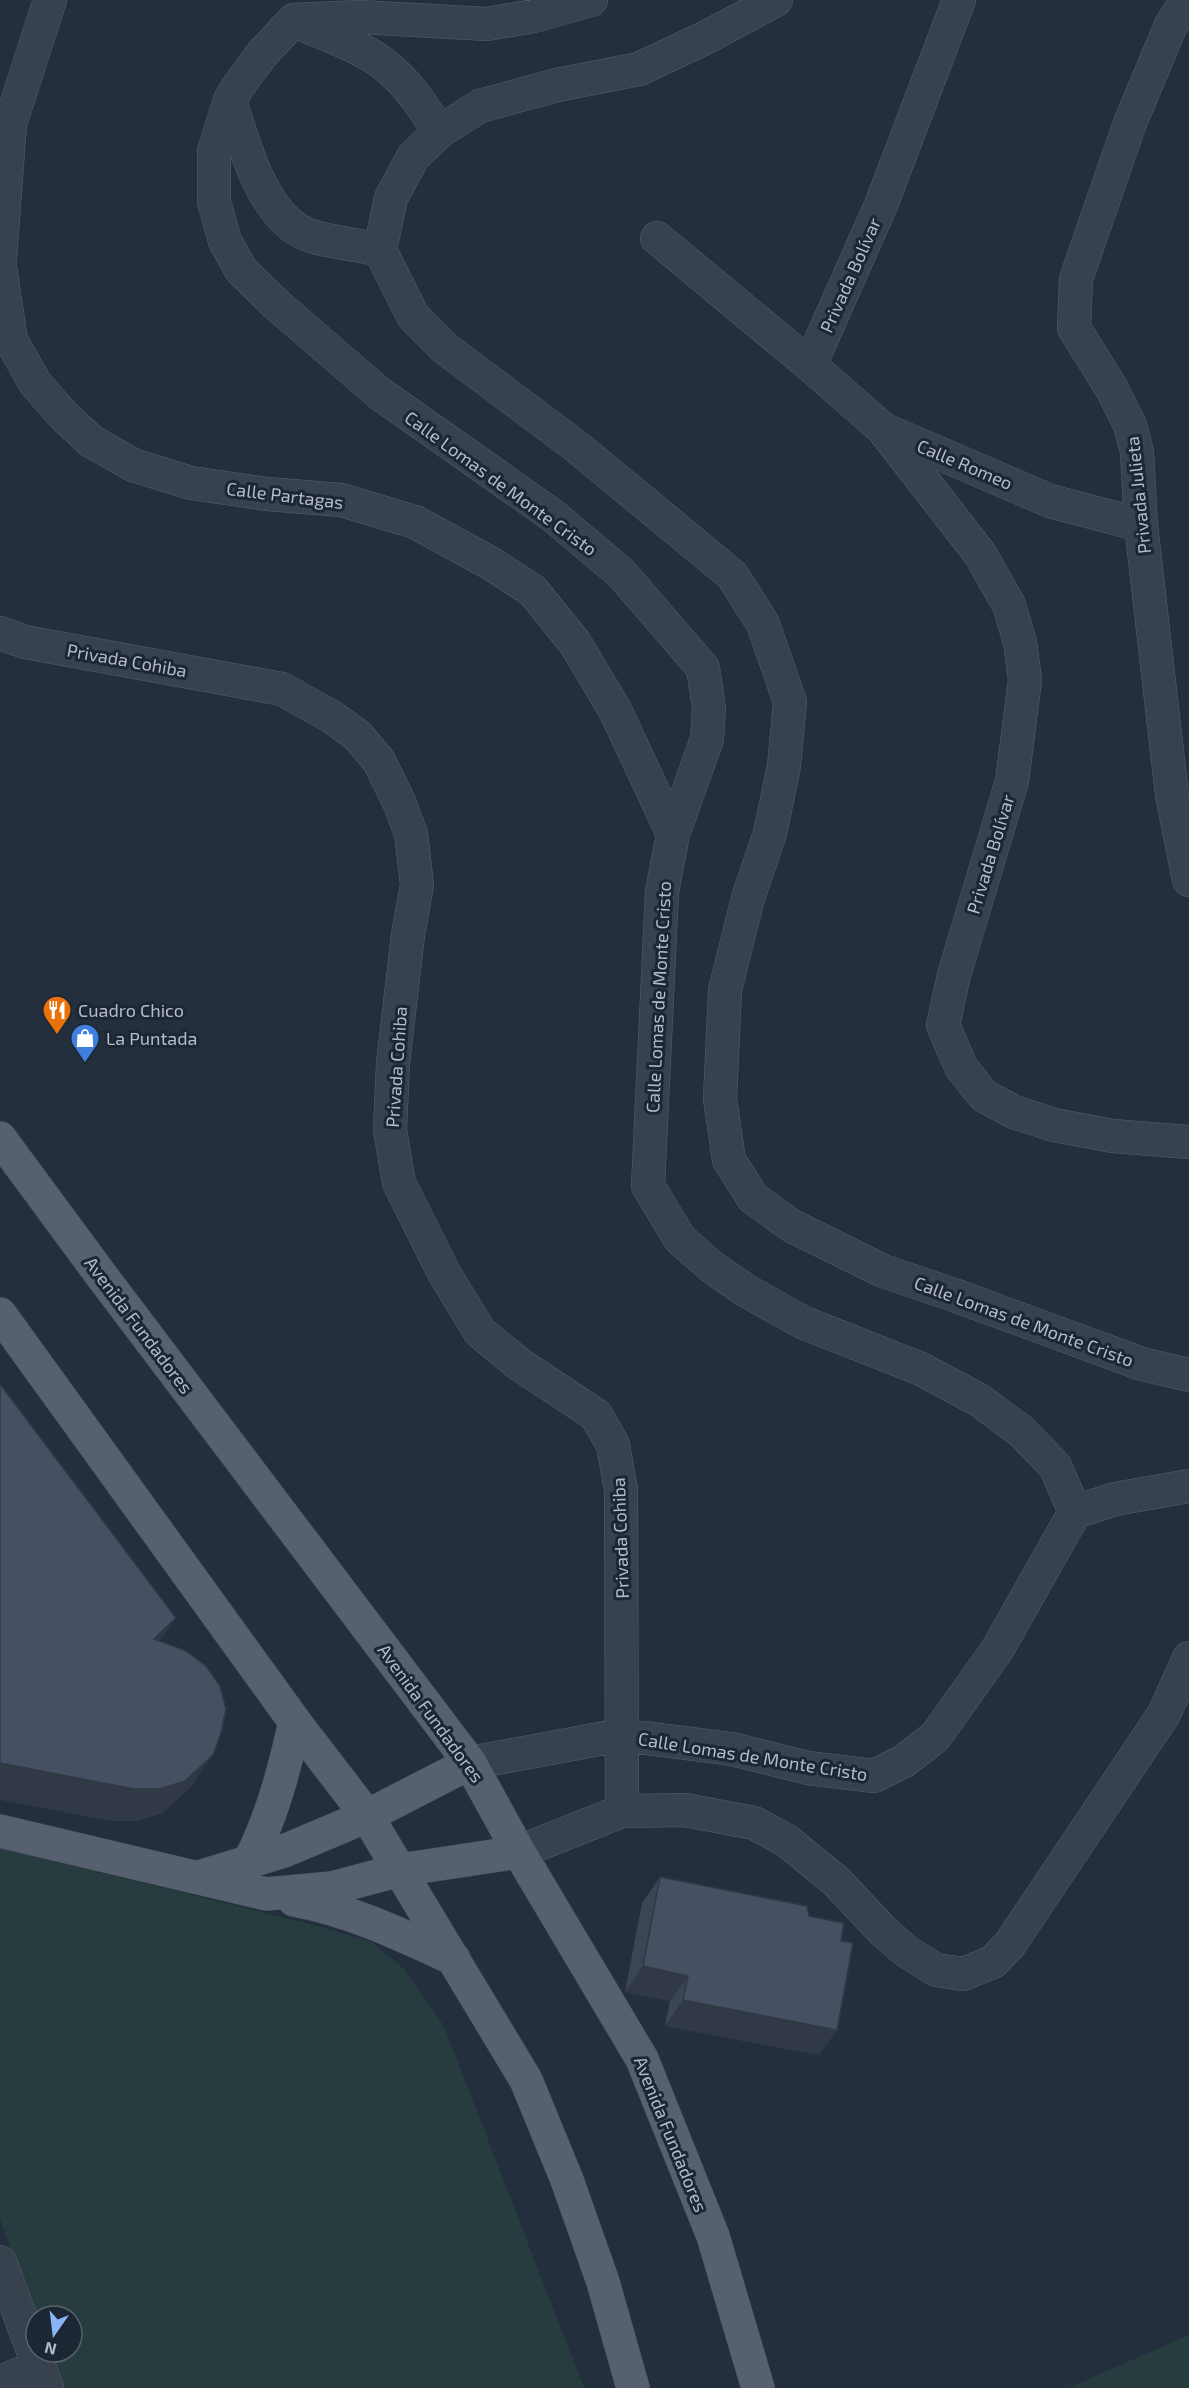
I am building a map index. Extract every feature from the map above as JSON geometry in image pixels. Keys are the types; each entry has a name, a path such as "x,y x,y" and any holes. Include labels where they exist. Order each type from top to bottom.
{"main road":[{"name":"Avenida Fundadores","path":"0,1138 104,1279 471,1763 519,1852 642,2059 713,2236 758,2388"},
{"path":"0,1314 295,1722 367,1816 526,2080 567,2180 603,2282 633,2388"},
{"path":"249,1862 280,1787 295,1722"},
{"path":"197,1878 284,1851 367,1816 471,1763"},
{"path":"0,1831 266,1894 327,1906 400,1934 454,1959"},
{"path":"266,1894 332,1888 400,1870 519,1852"}],"street":[{"path":"0,259 10,124 50,0"},
{"path":"294,20 369,17 487,24 534,16 591,0"},
{"path":"230,100 257,179 274,206 294,227 310,236 380,250 391,198 413,157 439,132 480,106 557,85 639,69 776,0"},
{"name":"Privada Bolívar","path":"810,365 881,205 959,0"},
{"name":"Privada Julieta","path":"1187,0 1171,25 1130,123 1076,279 1074,328 1112,389 1130,425 1137,452 1141,525 1172,795 1189,880"},
{"path":"294,20 376,58 392,71 422,105 439,132"},
{"name":"Calle Lomas de Monte Cristo","path":"294,20 262,54 230,100 214,151 214,202 225,241 241,270 277,305 379,393 552,516 621,573 703,668 709,708 706,740 673,834 662,892 648,1186 680,1239 712,1267 744,1290 802,1322 921,1369 979,1400 1021,1431 1055,1466 1075,1512 997,1650 935,1737 904,1761 874,1776 808,1768 732,1749 621,1735 471,1763"},
{"path":"657,238 810,365"},
{"name":"Calle Lomas de Monte Cristo","path":"380,250 413,316 421,325 446,349 577,447 732,575 763,624 790,702 784,766 770,833 748,898 725,990 720,1099 729,1160 753,1198 792,1226 883,1272 954,1295 1142,1364 1189,1375"},
{"name":"Calle Partagas","path":"0,267 11,340 34,383 91,441 133,465 191,483 267,494 341,500 416,522 492,564 533,591 575,643 615,710 673,834"},
{"name":"Calle Romeo","path":"810,365 883,429 1050,501 1141,525"},
{"name":"Privada Bolívar","path":"883,429 980,554 1009,605 1020,642 1024,680 1012,781 954,975 943,1025 961,1067 984,1096 1014,1113 1053,1125 1113,1136 1189,1142"},
{"name":"Privada Cohiba","path":"0,633 25,642 282,689 332,717 358,736 379,761 400,804 411,834 417,885 393,1063 390,1130 399,1183 444,1274 480,1332 519,1364 596,1414 613,1445 621,1490 621,1812"},
{"path":"1075,1512 1115,1499 1189,1486"},
{"path":"519,1852 621,1812 685,1810 754,1823 787,1841 836,1881 883,1931 906,1951 936,1970 963,1974 993,1962 1010,1944 1164,1714 1189,1658"},
{"path":"0,2262 42,2377 0,2382"}],"green space":[{"path":"0,1848 310,1924 372,1942 404,1969 444,2026 584,2388 62,2388 53,2364 84,2364 84,2304 31,2304 0,2219"},
{"path":"1189,2335 1189,2388 1068,2388"}],"building":[{"path":"0,1384 176,1618 154,1639 186,1651 206,1666 220,1686 226,1709 213,1755 185,1781 160,1789 134,1789 0,1763"},
{"path":"660,1877 807,1906 809,1916 844,1923 841,1941 853,1943 837,2030 683,2000 688,1976 643,1966"}],"place":[{"name":"Cuadro Chico","path":"57,1036"},
{"name":"La Puntada","path":"85,1064"}]}
